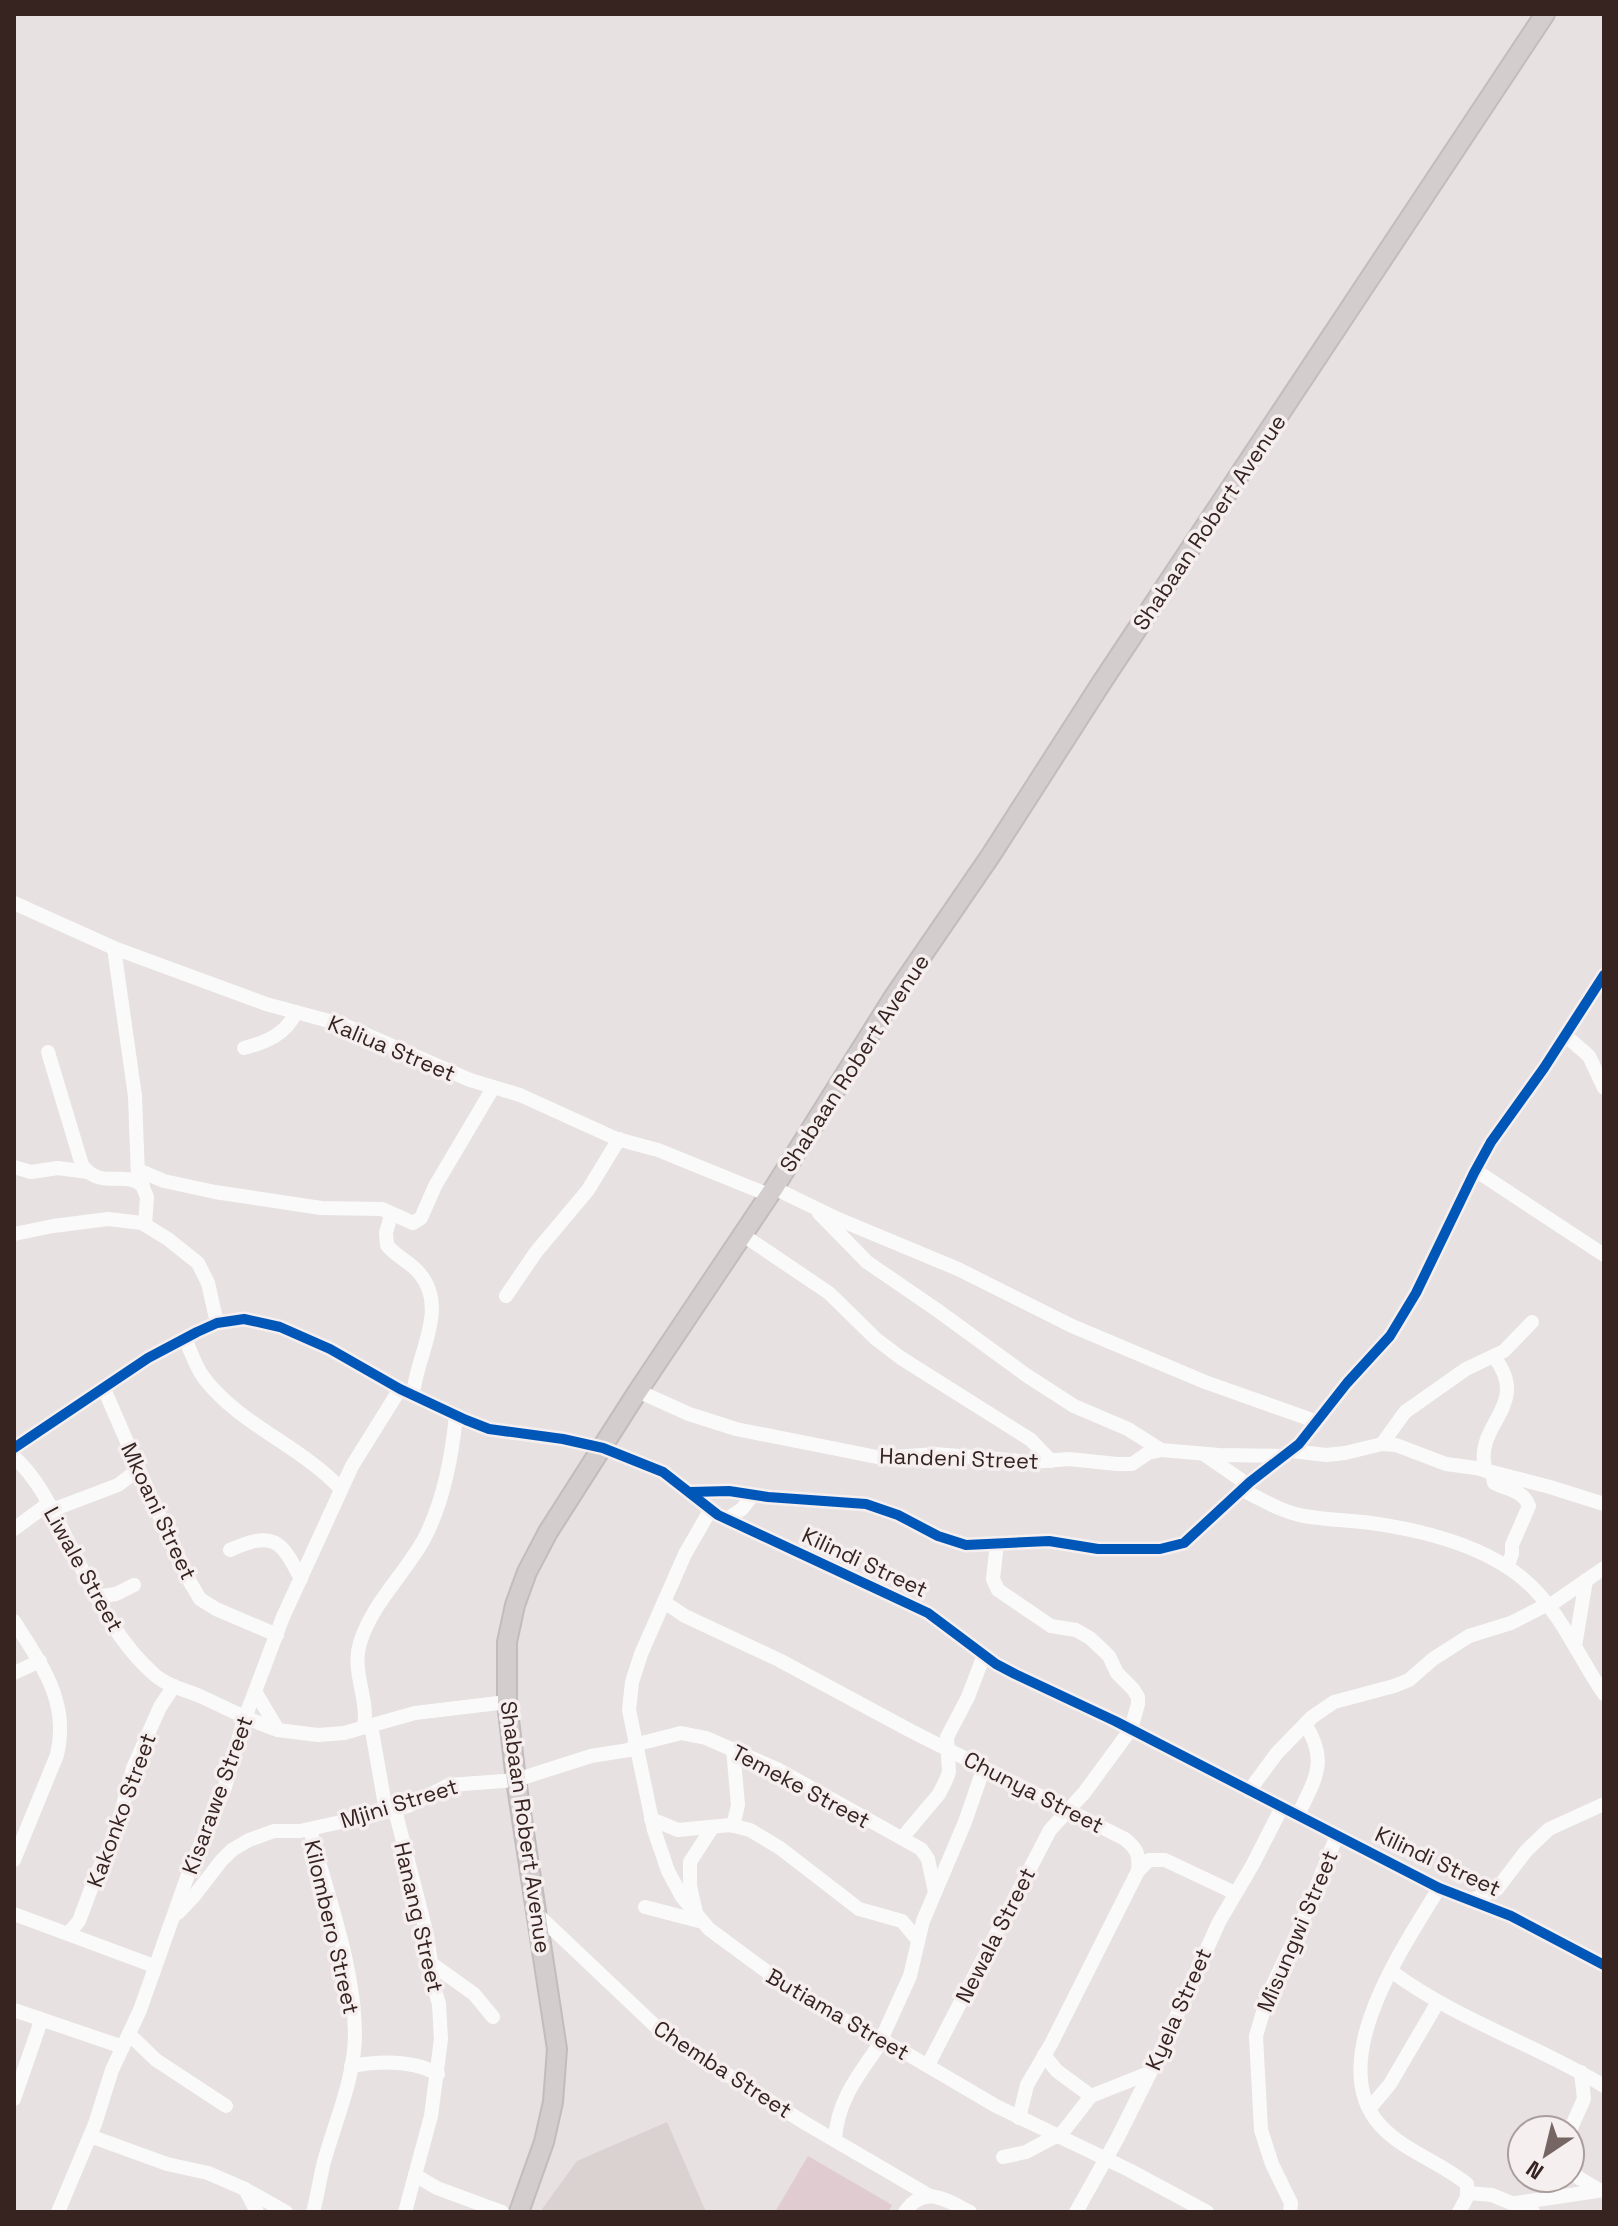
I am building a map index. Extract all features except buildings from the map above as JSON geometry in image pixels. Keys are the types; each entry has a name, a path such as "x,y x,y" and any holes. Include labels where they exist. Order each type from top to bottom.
{"main road":[{"name":"Shabaan Robert Avenue","path":"519,2212 544,2142 557,2049 507,1702 507,1642 523,1583 548,1532 772,1191 893,998 991,855 1102,682 1545,14"}],"street":[{"name":"Kaliua Street","path":"14,903 114,948 266,1004 344,1025 460,1076 520,1095 619,1139 658,1150 815,1208 958,1269 1072,1326 1205,1382 1315,1421"},
{"path":"114,948 135,1096 138,1170 147,1206 145,1225"},
{"path":"690,1492 729,1491 866,1504 898,1515 954,1542 978,1545 1049,1541 1106,1549 1174,1547 1194,1536 1244,1487 1289,1453 1390,1336 1416,1293 1491,1142 1566,1036 1604,975"},
{"path":"244,1048 280,1034 289,1026 296,1012"},
{"path":"1566,1036 1589,1056 1604,1088"},
{"path":"48,1052 80,1158 88,1172"},
{"path":"138,1170 184,1186 266,1202 341,1210 375,1209 410,1223 421,1218 435,1186 493,1088"},
{"path":"506,1296 530,1260 588,1190 619,1139"},
{"path":"14,1167 31,1172 58,1168 88,1172 105,1180 135,1180 144,1187"},
{"path":"1475,1170 1604,1255"},
{"path":"815,1208 867,1262 1026,1375 1074,1406 1128,1429 1161,1450"},
{"name":"Kisarawe Street","path":"58,2212 175,1916 190,1869 225,1787 245,1719 277,1635 352,1466 407,1392 431,1315 433,1297 419,1272 387,1245 385,1239 391,1215"},
{"path":"14,1234 108,1219 133,1220 145,1225 198,1263 208,1283 217,1323"},
{"path":"743,1235 829,1293 876,1339 901,1358 1031,1440 1051,1461"},
{"name":"Kilindi Street","path":"14,1448 148,1358 217,1323 244,1319 280,1327 330,1349 407,1392 489,1429 603,1448 663,1472 727,1519 928,1613 1015,1674 1131,1729 1439,1888 1511,1916 1604,1965"},
{"path":"1382,1444 1405,1412 1466,1369 1504,1351 1532,1322"},
{"path":"185,1338 195,1363 220,1396 317,1465 341,1489"},
{"path":"1494,1357 1504,1372 1508,1397 1486,1443 1483,1463 1494,1483 1525,1497 1529,1506 1512,1545 1507,1567"},
{"name":"Handeni Street","path":"638,1391 689,1414 736,1429 893,1458 935,1454 1032,1462 1069,1459 1132,1464 1148,1453 1161,1450 1202,1454 1326,1455 1382,1444"},
{"name":"Mkoani Street","path":"100,1392 200,1599 277,1635"},
{"name":"Hanang Street","path":"405,2212 431,2116 441,2027 432,1964 368,1726 357,1658 360,1641 381,1601 424,1539 450,1465 456,1415"},
{"path":"1382,1444 1396,1445 1452,1466 1550,1487 1604,1504"},
{"path":"1202,1454 1244,1487 1300,1515 1424,1532 1486,1555 1507,1567 1528,1583 1548,1605 1604,1694"},
{"name":"Liwale Street","path":"14,1457 31,1474 104,1613 141,1661 174,1686 245,1719 278,1730"},
{"path":"14,1529 50,1507 118,1485 139,1469"},
{"path":"727,1519 742,1509 753,1495"},
{"name":"Butiama Street","path":"711,1509 685,1554 641,1654 632,1682 629,1710 651,1819 674,1885 698,1919 787,1988 1019,2118 1105,2158 1207,2212"},
{"path":"230,1550 256,1540 272,1542 287,1550 301,1579"},
{"path":"997,1543 994,1586 1051,1626 1083,1633 1109,1656 1113,1669 1138,1697 1131,1729"},
{"path":"1249,1791 1277,1753 1305,1724 1334,1702 1409,1680 1433,1659 1469,1636 1511,1623 1548,1605 1604,1568"},
{"path":"1575,1646 1586,1580"},
{"path":"96,1597 116,1594 134,1585"},
{"name":"Chunya Street","path":"664,1602 685,1616 779,1660 1125,1839 1137,1850 1140,1860 1138,1871"},
{"path":"14,1621 40,1661 57,1696 61,1738 14,1860"},
{"path":"902,1838 932,1803 946,1780 950,1729 968,1697 984,1655"},
{"path":"14,1673 40,1661"},
{"name":"Kakonko Street","path":"68,1934 79,1921 114,1839 129,1779 160,1707 174,1686"},
{"path":"256,1693 278,1730 318,1735 344,1733 435,1709 507,1702"},
{"path":"1298,1815 1318,1771 1319,1760 1317,1746 1305,1724"},
{"path":"927,1739 950,1729"},
{"name":"Newala Street","path":"928,2065 1054,1823 1084,1793 1131,1729"},
{"name":"Temeke Street","path":"516,1780 591,1756 687,1733 779,1770 921,1849 928,1859 935,1892"},
{"path":"733,1749 738,1805 733,1826"},
{"path":"835,2140 836,2124 846,2092 882,2040 910,1976 917,1939 984,1767"},
{"name":"Mjini Street","path":"175,1916 232,1850 274,1831 310,1829 390,1810 416,1802 449,1785 516,1780"},
{"path":"1469,1901 1497,1889 1526,1851 1549,1829 1604,1804"},
{"name":"Kyela Street","path":"1076,2212 1117,2139 1232,1898 1282,1807"},
{"path":"651,1819 678,1830 733,1826 767,1838 859,1909 902,1921 917,1939"},
{"path":"645,1907 698,1919 690,1886 690,1862 712,1828"},
{"name":"Kilombero Street","path":"310,1829 350,1990 354,2047 313,2212"},
{"path":"205,1835 212,1846 232,1850"},
{"name":"Misungwi Street","path":"1290,2212 1291,2203 1272,2164 1261,2130 1256,2036 1268,1995 1301,1925 1337,1835"},
{"path":"1019,2118 1027,2085 1138,1871 1149,1860 1165,1860 1220,1887 1232,1898"},
{"path":"1439,1888 1391,1971 1367,2026 1359,2060 1370,2108 1377,2122 1388,2133 1467,2184 1468,2193 1459,2212"},
{"path":"14,1914 154,1966"},
{"name":"Chemba Street","path":"537,1914 667,2037 930,2196 970,2212"},
{"path":"432,1964 474,1994 493,2017"},
{"path":"1391,1971 1438,2002 1491,2031 1581,2072 1604,2086"},
{"path":"1370,2108 1390,2084 1438,2002"},
{"path":"14,2010 41,2021 126,2040 226,2106"},
{"path":"14,2099 41,2021"},
{"path":"354,2047 364,2058 377,2064"},
{"path":"1044,2055 1057,2071 1091,2096"},
{"path":"351,2066 424,2066 438,2074"},
{"path":"1577,2114 1584,2099 1581,2072"},
{"path":"1003,2157 1026,2152 1058,2136 1091,2096 1149,2073"},
{"path":"90,2136 167,2164 208,2173 286,2212"},
{"path":"415,2175 437,2188 502,2212"},
{"path":"245,2189 257,2212"},
{"path":"1516,2203 1602,2190"},
{"path":"1468,2193 1492,2195 1533,2212"},
{"path":"905,2212 912,2201 930,2196"}],"shaded area":[{"path":"667,2122 706,2212 540,2212 577,2161"},
{"path":"808,2156 892,2205 888,2212 775,2212"}],"cycle path":[{"path":"690,1492 729,1491 866,1504 966,1545 1049,1541 1098,1549 1160,1549 1184,1543 1250,1482 1299,1444 1347,1383 1390,1336 1416,1293 1491,1142 1544,1068 1604,975"},
{"path":"14,1448 148,1358 197,1332 217,1323 244,1319 280,1327 330,1349 400,1389 489,1429 603,1448 663,1472 718,1515 928,1613 996,1664 1015,1674 1115,1721 1439,1888 1511,1916 1604,1965"}]}
